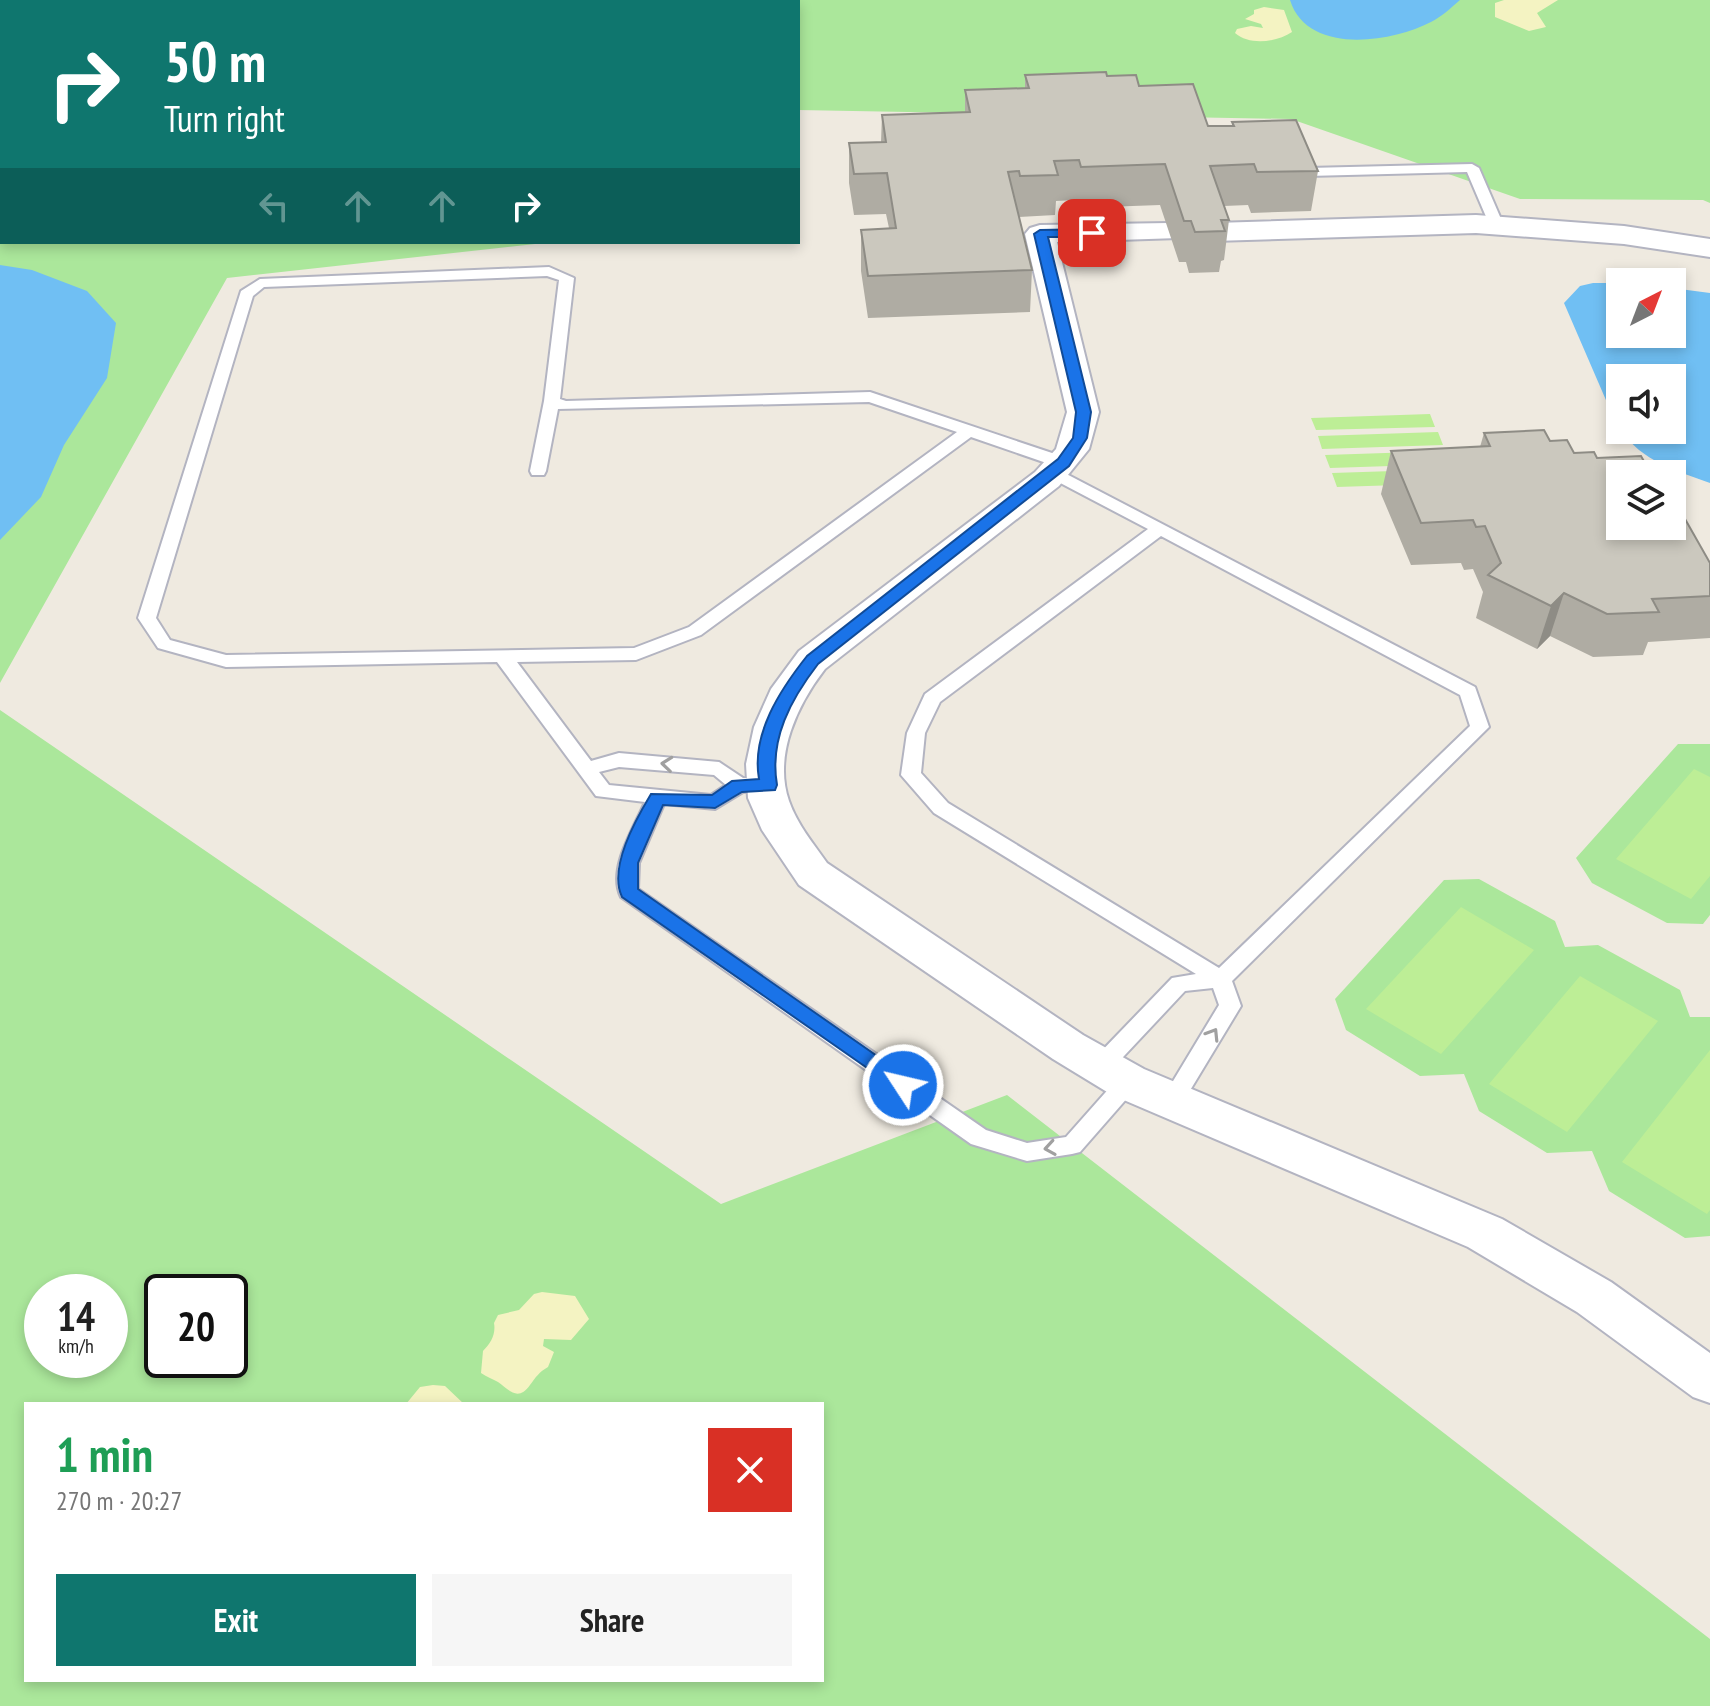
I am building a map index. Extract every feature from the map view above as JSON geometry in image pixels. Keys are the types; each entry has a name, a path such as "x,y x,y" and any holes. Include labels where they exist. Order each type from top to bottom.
{"street":[{"path":"1214,232 1497,226 1624,235 1710,248"},
{"path":"1169,232 1040,234 1083,412 1080,438 1059,468 812,660 790,689 773,727 765,764 754,785 768,798 782,830 813,874 1114,1074 1249,1136 1392,1192 1485,1233 1594,1297 1710,1381"}],"lane":[{"path":"1308,172 1472,168 1497,226"},
{"path":"538,471 552,401 567,278 549,271 260,283 246,294 147,618 164,644 226,661 636,654 695,631 968,431"},
{"path":"552,401 564,406 870,397 916,409 1059,468 1160,529 1468,691 1480,727 1221,979 1179,984 1114,1074 1072,1145 1027,1152 979,1137 628,892 629,863 657,798"},
{"path":"1160,529 932,698 916,733 911,775 941,808 1221,979 1230,1006 1172,1101"},
{"path":"503,657 603,791 715,802 754,785"},
{"path":"585,769 619,760 719,769 754,785"}],"green space":[{"path":"800,0 1710,0 1710,203 1703,200 1520,199 1291,119 800,110"},
{"path":"0,244 535,244 227,278 0,683"},
{"path":"1430,414 1435,427 1316,430 1311,418"},
{"path":"1438,432 1443,445 1322,449 1318,436"},
{"path":"1446,451 1452,464 1330,468 1325,455"},
{"path":"1455,469 1460,483 1337,487 1332,473"},
{"path":"0,710 721,1204 1007,1095 1710,1639 1710,1706 0,1706"},
{"path":"1678,744 1710,744 1710,915 1703,924 1667,923 1592,883 1576,858"},
{"path":"1694,769 1710,777 1710,876 1691,899 1616,859"},
{"path":"1479,879 1555,921 1565,947 1598,945 1680,990 1690,1017 1710,1017 1710,1236 1685,1238 1609,1191 1592,1151 1547,1153 1479,1111 1464,1074 1420,1076 1346,1030 1335,999 1444,880"},
{"path":"1461,907 1534,950 1441,1054 1366,1009"},
{"path":"1580,976 1658,1021 1567,1132 1489,1084"},
{"path":"1710,1050 1710,1210 1707,1214 1622,1162"}],"sand":[{"path":"1504,0 1558,0 1537,13 1546,27 1529,31 1495,17 1495,3"},
{"path":"1264,7 1284,10 1292,32 1264,41 1248,40 1235,33 1237,29 1251,26 1263,28 1261,24 1245,19 1254,14 1254,10"},
{"path":"534,1294 575,1296 589,1319 571,1340 544,1339 543,1346 554,1352 548,1367 526,1390 514,1393 481,1373 483,1351 492,1338 498,1315 519,1310"},
{"path":"445,1386 462,1402 408,1402 420,1387"}],"water":[{"path":"1290,0 1460,0 1438,18 1414,29 1373,39 1352,40 1313,30 1299,18"},
{"path":"0,265 32,270 87,291 116,323 107,378 64,445 41,497 0,540"},
{"path":"1606,283 1606,348 1686,348 1686,290 1710,293 1710,483 1686,474 1686,460 1655,460 1632,444 1686,444 1686,364 1606,364 1606,400 1564,303 1580,286"}],"building":[{"path":"1106,72 1107,76 1136,75 1139,86 1193,84 1208,126 1296,120 1318,171 1257,172 1254,164 1210,166 1229,220 1221,220 1225,231 1195,232 1191,221 1184,221 1165,164 1081,167 1079,160 1054,161 1058,175 1020,176 1019,171 1008,172 1032,270 868,276 861,230 896,228 887,173 854,174 849,143 886,142 882,115 970,112 965,90 1029,88 1025,75"},
{"path":"1544,430 1550,441 1567,440 1574,453 1594,452 1597,458 1641,456 1643,460 1606,460 1606,540 1686,540 1686,521 1710,563 1710,596 1652,599 1659,612 1607,614 1564,593 1551,606 1488,575 1501,563 1485,526 1476,527 1473,520 1421,523 1391,451 1490,446 1484,433"}],"route":[{"path":"903,1085 628,892 629,863 657,798 715,802 739,785 768,785 765,764 773,727 790,689 812,660 1064,463 1080,438 1083,412 1040,234 1092,233"}]}
